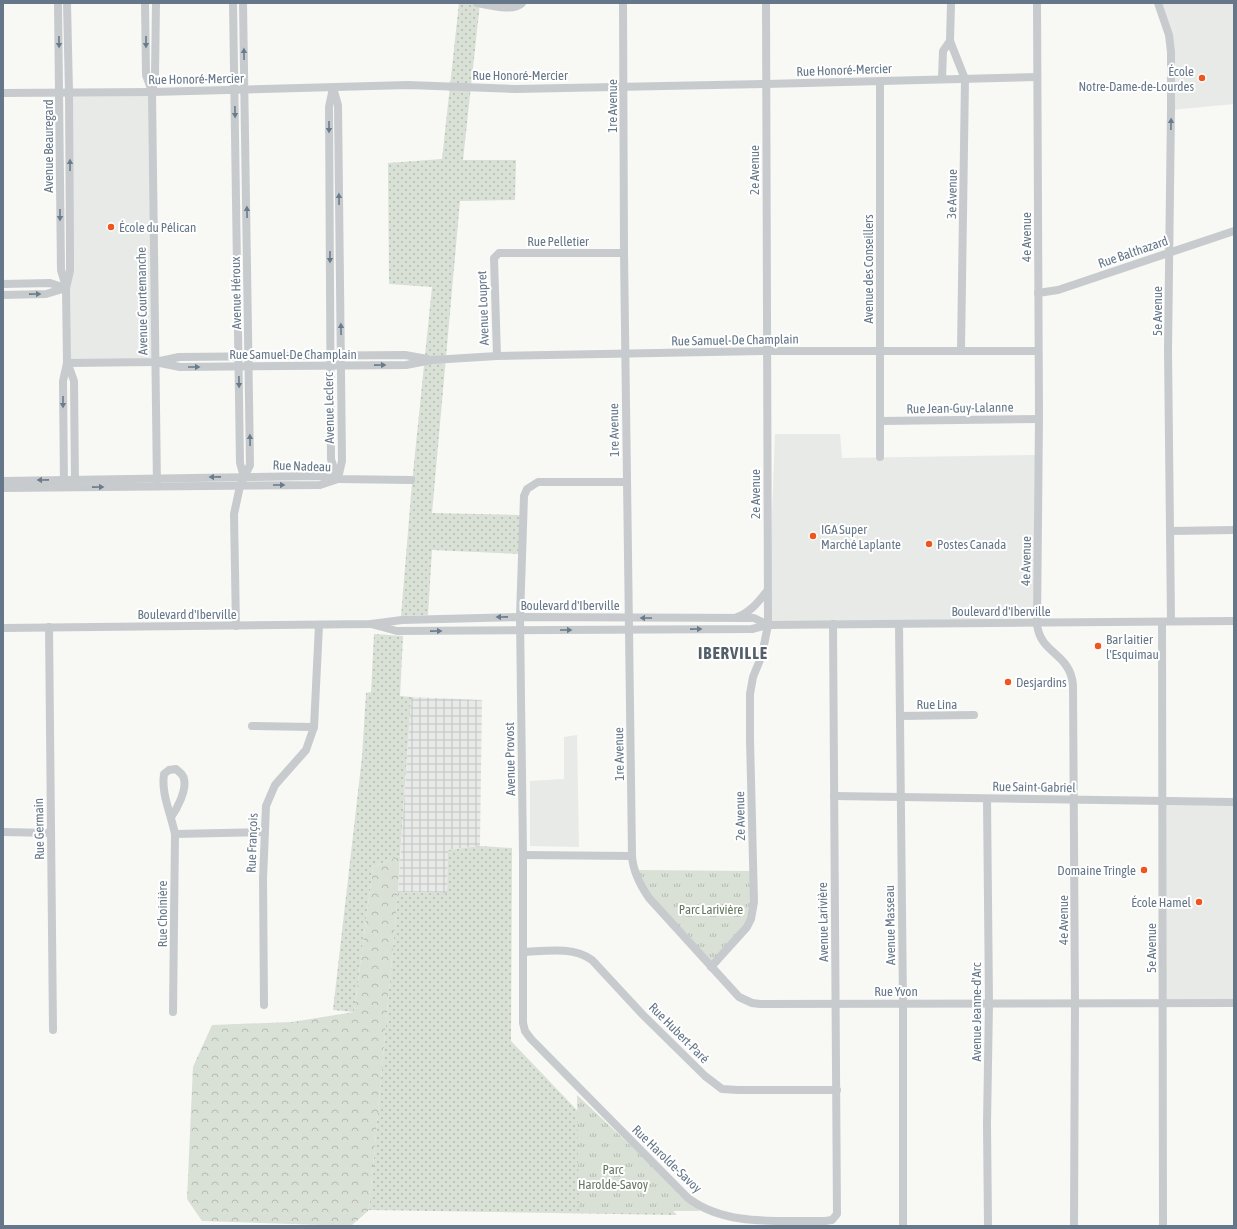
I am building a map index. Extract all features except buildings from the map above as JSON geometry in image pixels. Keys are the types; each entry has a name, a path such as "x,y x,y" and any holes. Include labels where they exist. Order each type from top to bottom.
{"street":[{"name":"Avenue Beauregard","path":"58,3 61,270 66,288 68,363 74,382 75,483"},
{"name":"Avenue Beauregard","path":"66,288 70,271 67,3"},
{"name":"Avenue Courtemanche","path":"146,3 146,75 152,92"},
{"name":"Avenue Courtemanche","path":"156,3 156,76 152,92 156,482"},
{"name":"Avenue Héroux","path":"233,3 240,463 244,477"},
{"name":"Avenue Héroux","path":"236,626 234,514 240,486 250,465 250,356 243,3"},
{"path":"477,3 512,8 520,6 522,3"},
{"name":"1re Avenue","path":"623,3 624,253 632,856"},
{"name":"2e Avenue","path":"711,967 747,928 753,909 750,694 753,677 762,654 768,625 766,3"},
{"name":"3e Avenue","path":"950,3 950,41 965,79 961,350"},
{"name":"4e Avenue","path":"1037,3 1039,419 1037,623 1043,642 1063,660 1072,677 1075,1003 1074,1226"},
{"name":"5e Avenue","path":"1158,3 1169,35 1170,43 1171,110 1169,252 1171,622"},
{"name":"3e Avenue","path":"942,79 943,51 950,41"},
{"name":"Rue Honoré-Mercier","path":"3,93 152,92 408,85 515,89 766,84 1037,76"},
{"name":"Avenue des Conseillers","path":"880,81 880,457"},
{"name":"Avenue Leclerc","path":"333,88 329,108 331,459 337,479"},
{"name":"Avenue Leclerc","path":"333,88 338,106 341,356 342,461 337,479"},
{"path":"329,150 338,150"},
{"path":"236,228 247,228"},
{"name":"Rue Balthazard","path":"1038,293 1058,290 1234,230"},
{"name":"Rue Pelletier","path":"494,258 499,253 624,253"},
{"name":"Avenue Loupret","path":"494,258 497,356"},
{"path":"3,284 50,283 66,288"},
{"path":"3,294 46,294 66,288"},
{"path":"330,288 340,288"},
{"name":"Rue Samuel-De Champlain","path":"155,362 180,367 341,366 406,365 432,360 497,356 626,355 767,351 1038,351"},
{"name":"Rue Samuel-De Champlain","path":"68,363 155,362 179,357 250,356 405,355 432,360"},
{"name":"Avenue Beauregard","path":"64,483 63,381 68,363"},
{"name":"Rue Jean-Guy-Lalanne","path":"881,421 1039,419"},
{"name":"Rue Nadeau","path":"3,481 64,483 156,482 244,477 319,476 337,479"},
{"path":"337,479 411,480"},
{"name":"Rue Nadeau","path":"156,482 240,486 320,485 337,479"},
{"name":"Avenue Provost","path":"524,1030 520,617 524,496 527,489 538,482 627,482"},
{"name":"Rue Nadeau","path":"3,488 64,483"},
{"path":"1171,531 1234,530"},
{"path":"732,618 744,615 758,603 767,591"},
{"name":"Boulevard d'Iberville","path":"3,628 372,624 402,620 520,617 754,618 768,625"},
{"name":"Boulevard d'Iberville","path":"372,624 398,631 752,629 768,625 1234,621"},
{"name":"5e Avenue","path":"1162,622 1164,1003 1163,1226"},
{"name":"Avenue Larivière","path":"832,624 837,1090 837,1214 834,1218"},
{"name":"Avenue Masseau","path":"899,624 903,1003 903,1226"},
{"name":"Rue François","path":"264,1005 263,879 266,806 275,785 306,750 314,727 319,625"},
{"name":"Rue Germain","path":"49,627 53,1030"},
{"name":"Rue Lina","path":"900,716 974,715"},
{"path":"252,726 314,727"},
{"name":"Rue Choinière","path":"171,817 177,808 184,779 181,773 176,769 169,770 164,774 163,782 171,817 175,834 173,1012"},
{"name":"Rue Saint-Gabriel","path":"834,796 1234,802"},
{"name":"Avenue Jeanne-d'Arc","path":"987,798 989,1003 987,1124 988,1226"},
{"path":"3,832 51,833"},
{"path":"175,834 265,832"},
{"path":"523,855 632,856"},
{"name":"Rue Yvon","path":"632,856 636,876 649,898 739,997 752,1003 769,1005 836,1003 1234,1003"},
{"name":"Rue Hubert-Paré","path":"523,952 562,950 577,952 585,955 592,960 643,1015 706,1076 722,1089 837,1090"},
{"name":"Rue Harolde-Savoy","path":"524,1030 531,1039 688,1198 699,1205 718,1214 740,1218 825,1221 834,1218"}],"shaded area":[{"name":"École Notre-Dame-de-Lourdes","path":"1158,3 1234,3 1234,104 1171,110 1171,52"},
{"name":"École du Pélican","path":"69,92 152,92 155,362 67,363"},
{"path":"775,434 840,434 842,458 1035,455 1034,617 768,625"},
{"path":"411,697 482,700 480,846 448,850 447,893 398,892"},
{"path":"577,735 579,847 530,846 530,781 564,779 564,737"},
{"name":"École Hamel","path":"1163,801 1234,802 1234,1003 1164,1003"}],"green space":[{"path":"459,3 480,3 463,160 516,160 515,200 460,201 432,513 520,515 522,554 432,550 428,615 401,616 412,483 432,287 389,284 388,163 442,159"},
{"path":"374,634 403,636 400,696 411,697 400,856 373,867 354,1012 333,1010 362,757 366,693 371,692"},
{"path":"480,846 512,848 511,1041 677,1215 369,1210 398,892 447,893 448,850"},
{"path":"400,856 369,1210 351,1226 202,1221 187,1199 193,1067 212,1025 292,1022 354,1012 373,867"},
{"name":"Parc Larivière","path":"632,870 752,871 750,921 711,967 669,923"},
{"name":"Parc Harolde-Savoy","path":"577,1095 700,1211 579,1211"}],"place":[{"name":"École Notre-Dame-de-Lourdes","path":"1202,78"},
{"name":"École du Pélican","path":"111,227"},
{"name":"IGA Super Marché Laplante","path":"813,536"},
{"name":"Postes Canada","path":"929,544"},
{"name":"Bar laitier l'Esquimau","path":"1098,646"},
{"name":"Desjardins","path":"1008,682"},
{"name":"Domaine Tringle","path":"1144,870"},
{"name":"École Hamel","path":"1199,902"}],"district":[{"name":"IBERVILLE","path":"733,653"}]}
